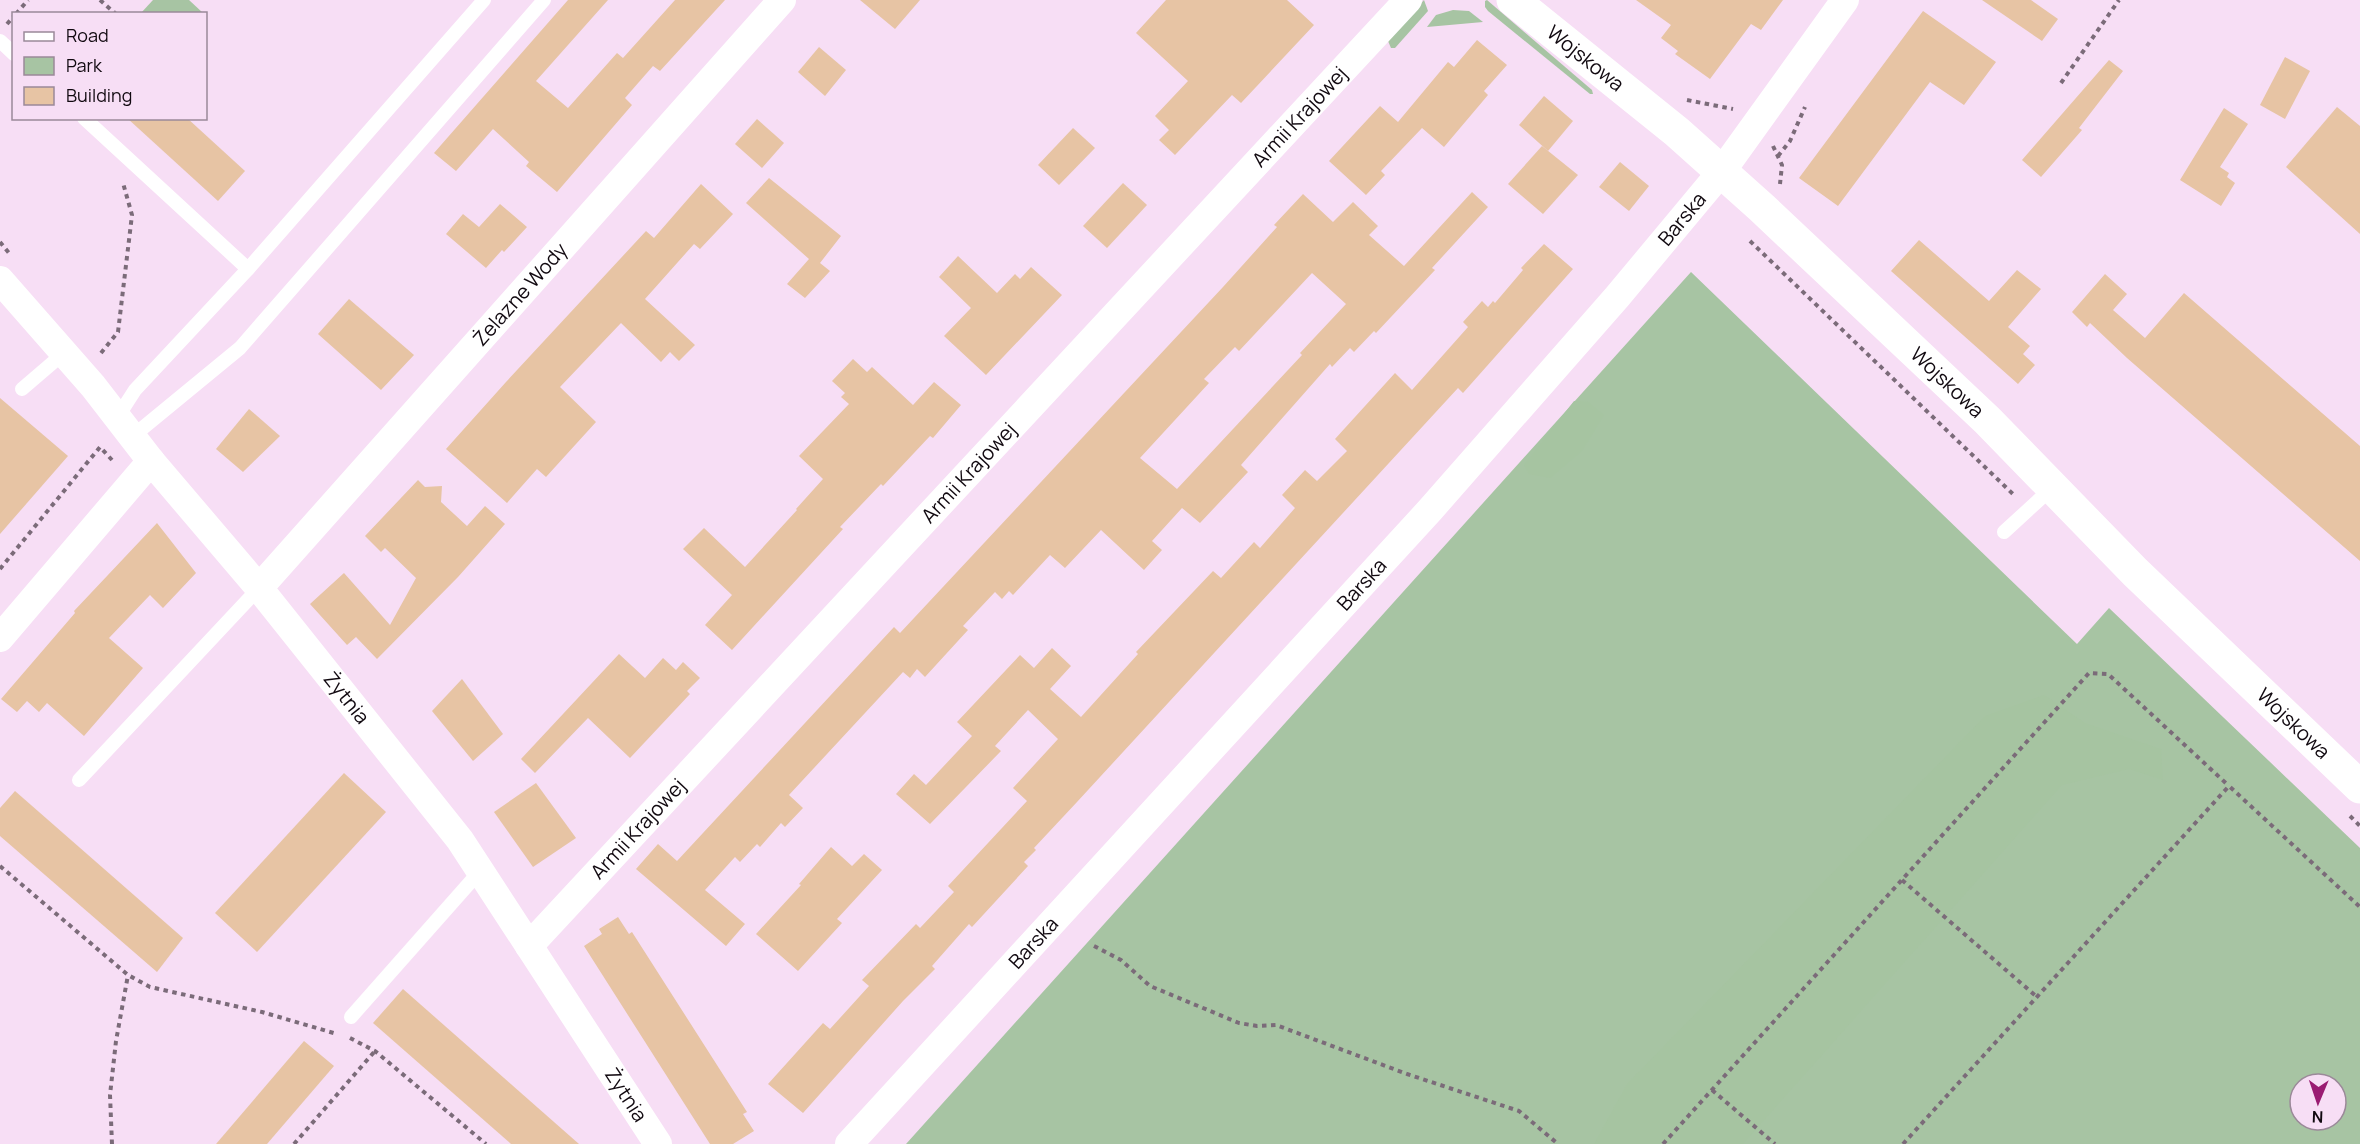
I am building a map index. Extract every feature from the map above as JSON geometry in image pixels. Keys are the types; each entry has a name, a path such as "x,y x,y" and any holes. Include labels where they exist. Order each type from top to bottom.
{"street":[{"name":"Żelazne Wody","path":"259,588 782,0"},
{"name":"Armii Krajowej","path":"529,946 1408,0"},
{"name":"Wojskowa","path":"1513,0 1722,171 1987,420 2135,572 2360,787"},
{"name":"Barska","path":"849,1144 1422,518 1617,297 1722,171 1845,0"},
{"name":"Żytnia","path":"8,270 64,353 93,386 151,461 259,588 460,840 658,1144"},
{"path":"0,638 151,461"}],"lane":[{"path":"125,427 135,390 248,269 484,0"},
{"path":"125,427 240,348 544,0"},
{"path":"0,41 12,52"},
{"path":"86,120 248,269"},
{"path":"22,389 64,353"},
{"path":"2004,532 2052,488"},
{"path":"80,780 259,588"},
{"path":"351,1017 481,870"}],"path":[{"path":"18,12 28,0"},
{"path":"100,0 114,12"},
{"path":"2061,83 2119,0"},
{"path":"92,347 99,355 118,332 132,215 112,144"},
{"path":"0,242 8,270"},
{"path":"0,569 100,447 132,483"},
{"path":"1663,1144 2090,673 2108,674 2360,907"},
{"path":"1903,1144 2229,786"},
{"path":"0,866 129,975 150,987 262,1012 346,1036 375,1050 486,1144"},
{"path":"1902,880 2037,997"},
{"path":"1094,946 1121,960 1149,986 1239,1023 1257,1026 1276,1025 1407,1074 1519,1111 1558,1144"},
{"path":"112,1144 110,1095 116,1041 129,975"},
{"path":"294,1144 375,1050"},
{"path":"1712,1090 1775,1144"}],"green space":[{"path":"153,0 189,0 202,12 142,12"},
{"path":"1424,0 1428,11 1395,48 1391,48 1388,41"},
{"path":"1487,0 1592,90 1593,94 1590,94 1488,11 1485,7"},
{"path":"1453,10 1469,11 1483,22 1427,27 1436,15"},
{"path":"1691,272 2077,644 2109,608 2360,848 2360,1144 906,1144"},
{"path":"1574,401 1588,402 1604,415 1582,451 1550,478 1529,474 1524,465"},
{"path":"2044,695 2085,723 2161,749 2163,780 2129,769 2062,785 1743,1144 1594,1144 1627,1084 1985,716"}],"building":[{"path":"568,0 608,0 536,81 568,108 617,53 623,58 675,0 725,0 660,71 653,66 625,98 632,105 557,192 526,166 529,162 493,129 456,171 434,153"},
{"path":"860,0 920,0 895,29"},
{"path":"1166,0 1287,0 1314,25 1241,103 1232,95 1175,155 1159,140 1169,130 1155,116 1188,81 1136,33"},
{"path":"1636,0 1783,0 1761,30 1751,24 1710,79 1675,54 1678,51 1661,38 1671,25"},
{"path":"1982,0 2031,0 2058,19 2042,41"},
{"path":"1923,11 1996,62 1964,105 1930,82 1838,206 1799,178"},
{"path":"1477,40 1507,65 1484,91 1488,95 1444,147 1422,128 1381,171 1385,175 1366,195 1329,161 1380,106 1398,122 1448,62 1454,67"},
{"path":"819,47 846,70 825,96 798,72"},
{"path":"2285,57 2310,71 2285,119 2260,105"},
{"path":"2109,60 2123,71 2079,128 2082,130 2041,177 2022,160"},
{"path":"1544,96 1573,121 1548,151 1519,125"},
{"path":"2337,107 2360,126 2360,234 2286,167"},
{"path":"2224,108 2248,124 2220,167 2229,173 2227,177 2235,183 2221,206 2180,180"},
{"path":"757,119 784,143 762,168 735,144"},
{"path":"129,120 189,120 245,171 218,201"},
{"path":"1073,128 1095,148 1059,185 1038,165"},
{"path":"1542,146 1578,175 1543,214 1508,184"},
{"path":"1620,162 1649,186 1629,211 1599,187"},
{"path":"769,178 841,236 820,263 830,271 805,298 787,284 809,259 746,203"},
{"path":"1123,183 1147,205 1107,248 1083,226"},
{"path":"701,184 733,214 700,249 694,244 645,299 695,345 679,361 670,352 661,362 621,323 560,387 596,422 546,477 537,469 507,503 446,449 646,231 654,238"},
{"path":"1472,192 1488,207 1432,268 1435,270 1376,333 1374,331 1354,352 1350,348 1332,367 1330,364 1241,465 1248,472 1200,523 1182,508 1152,541 1162,550 1144,570 1101,530 1065,568 1050,555 1013,595 1009,591 1002,599 995,592 963,626 968,630 925,677 917,669 910,678 903,672 789,795 803,808 785,827 781,823 760,847 757,844 740,862 735,857 705,890 745,924 726,946 636,869 658,844 677,861 894,627 900,633 1223,287 1277,227 1274,225 1303,194 1333,222 1353,202 1378,226 1369,235 1404,266","holes":["1312,273 1346,304 1300,353 1302,355 1177,489 1140,458 1209,383 1204,379 1235,347 1239,351"]},
{"path":"500,204 527,227 486,268 446,234 463,214 479,227"},
{"path":"1919,240 1989,301 2017,270 2041,289 2008,327 2030,346 2023,354 2035,365 2018,384 1891,271"},
{"path":"1544,244 1573,269 1463,393 1458,388 1034,848 1036,850 1024,862 1028,866 972,927 969,924 932,966 935,969 903,1001 803,1113 768,1084 823,1023 830,1029 869,986 862,980 916,924 920,928 954,892 948,886 1027,801 1013,788 1058,739 1028,710 995,746 1001,751 930,824 896,794 914,774 926,785 972,736 957,722 1020,655 1034,668 1052,648 1071,666 1050,689 1081,717 1138,654 1136,652 1213,571 1221,578 1254,542 1260,548 1295,508 1282,495 1305,470 1317,481 1347,451 1335,439 1395,373 1412,390 1468,327 1463,322 1482,301 1488,307 1493,301 1495,303 1523,270 1521,268"},
{"path":"958,256 997,293 1015,274 1020,279 1031,267 1062,295 986,375 944,336 971,308 939,277"},
{"path":"2105,274 2127,294 2113,310 2145,338 2184,293 2360,446 2360,561 2090,323 2087,327 2072,312"},
{"path":"349,299 414,355 381,390 318,334"},
{"path":"853,359 867,372 872,367 913,405 934,382 961,405 933,438 930,436 840,527 843,529 732,650 705,625 732,595 683,549 704,528 745,567 797,510 823,479 799,456 849,404 841,397 845,393 832,381"},
{"path":"0,398 68,456 0,534"},
{"path":"249,409 280,436 243,472 216,449"},
{"path":"418,480 425,487 442,486 441,502 467,526 485,506 505,524 458,577 377,659 356,637 347,645 310,604 344,573 390,625 416,578 385,548 381,552 365,536"},
{"path":"157,523 196,573 163,608 150,595 109,638 143,668 84,736 47,703 39,712 27,701 17,712 1,699 75,613 74,611"},
{"path":"619,654 645,678 663,658 676,670 683,662 700,678 687,691 690,694 630,758 588,718 535,773 521,759"},
{"path":"462,679 503,734 473,761 432,711"},
{"path":"344,773 386,812 257,952 215,913"},
{"path":"536,783 576,838 533,867 494,812"},
{"path":"15,791 183,938 157,972 0,836 0,808"},
{"path":"831,847 852,866 864,854 882,870 837,919 842,923 798,971 756,934 801,885 799,884"},
{"path":"618,917 629,934 632,932 747,1112 743,1114 754,1131 733,1144 710,1144 584,946 602,934 599,929"},
{"path":"403,989 579,1144 511,1144 373,1023"},
{"path":"304,1041 334,1066 267,1144 216,1144"}]}
